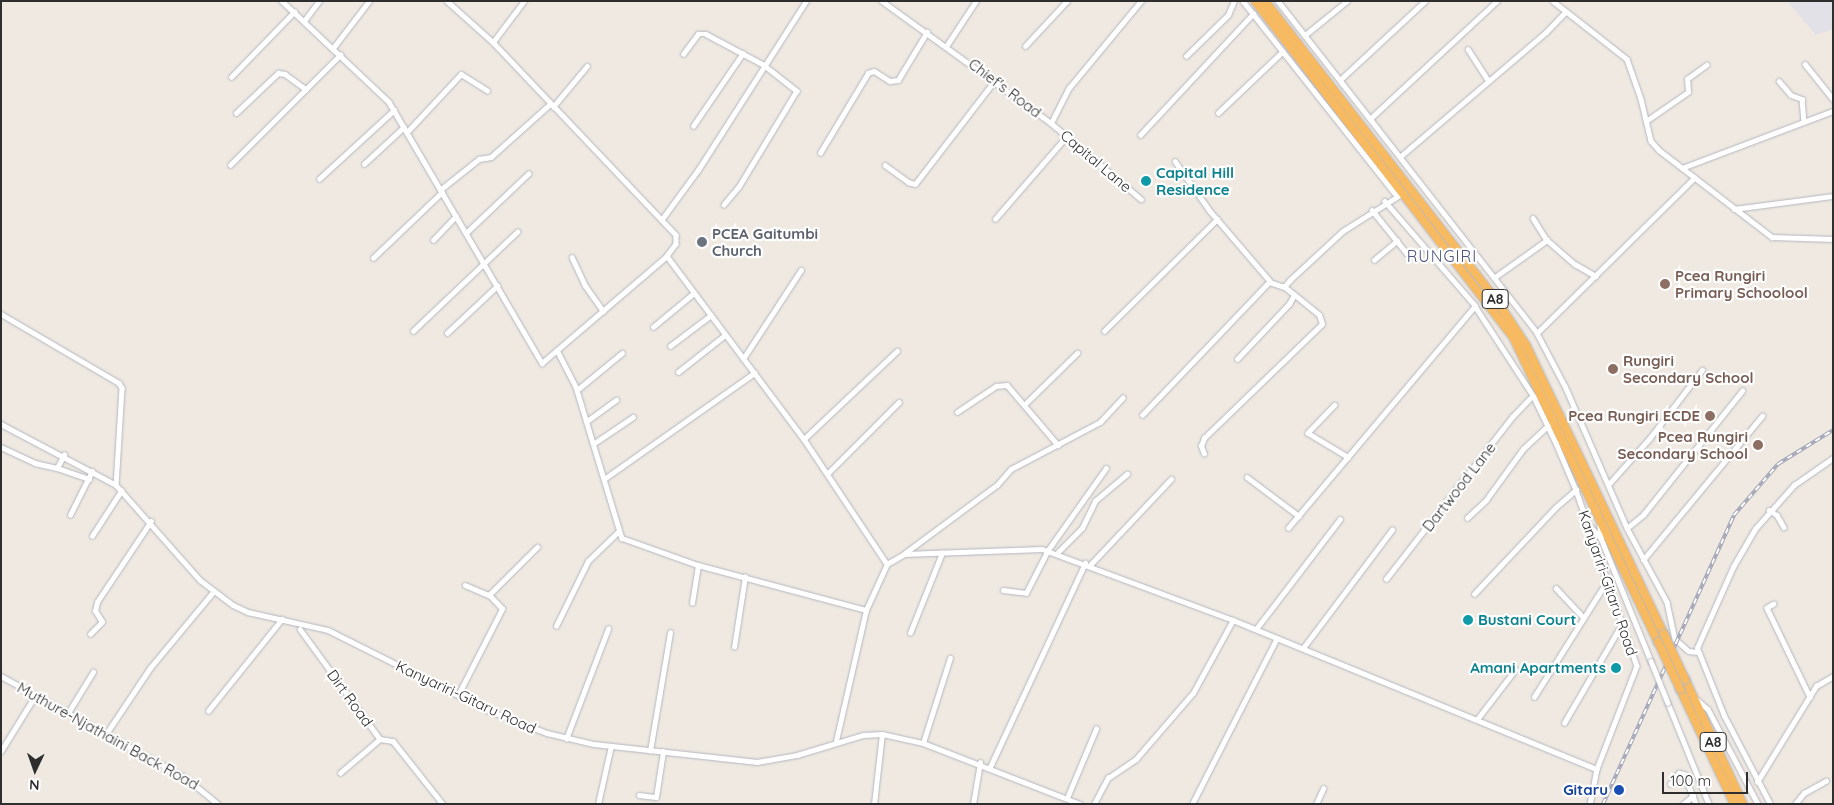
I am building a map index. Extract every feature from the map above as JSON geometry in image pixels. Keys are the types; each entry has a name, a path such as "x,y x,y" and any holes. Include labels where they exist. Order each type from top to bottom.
{"highway":[{"name":"A8","path":"1255,1 1401,194 1513,337 1734,804"},
{"name":"A8","path":"1266,1 1499,304 1526,345 1743,804"}],"street":[{"path":"283,1 394,110 542,363 667,256 677,239 662,219 493,42 447,1"},
{"path":"304,22 319,1"},
{"path":"333,48 369,1"},
{"path":"493,42 524,1"},
{"path":"662,219 698,170 806,1"},
{"name":"Chief's Road","path":"882,1 947,45 1051,123 1069,88 1141,1"},
{"path":"947,45 976,1"},
{"path":"1025,46 1067,1"},
{"path":"1186,56 1228,15 1234,1"},
{"path":"1243,1 1282,52 1401,194 1372,210 1343,231 1284,287"},
{"path":"1278,1 1401,156 1537,333 1565,386 1627,528 1667,602 1675,639 1689,651 1697,652"},
{"path":"1305,35 1347,1"},
{"path":"1340,80 1424,1"},
{"path":"1371,118 1497,1"},
{"path":"1555,2 1565,12 1627,59 1654,146 1734,209 1776,238 1833,239"},
{"path":"231,77 294,12"},
{"path":"1401,156 1546,32 1565,12"},
{"path":"1140,135 1253,14"},
{"path":"820,153 868,73 874,71 890,81 898,80 928,32"},
{"path":"683,54 702,33 743,52 764,65 788,81 798,93 739,187 724,205"},
{"path":"1468,49 1488,80"},
{"path":"693,126 743,52"},
{"path":"1218,113 1282,52"},
{"path":"230,165 340,55"},
{"path":"1805,64 1833,98"},
{"path":"1646,121 1688,92 1686,79 1706,65"},
{"path":"373,258 441,191 479,159 491,157 552,105 587,66"},
{"path":"236,113 278,73 285,74 306,89"},
{"path":"364,164 405,130 461,74 487,90"},
{"path":"885,165 908,182 915,184 995,80"},
{"path":"1779,81 1791,95 1802,99 1804,122"},
{"path":"320,179 394,110"},
{"path":"1682,168 1833,111"},
{"name":"Capital Lane","path":"1051,123 1141,199"},
{"path":"995,219 1066,137"},
{"path":"1175,161 1217,219 1270,281 1284,287 1319,314 1322,324 1204,438 1201,446 1204,454"},
{"path":"466,233 528,174"},
{"path":"1537,333 1694,178"},
{"path":"1734,209 1833,196"},
{"name":"Kanyariri-Gitaru Road","path":"1385,202 1475,306 1532,396 1548,426 1576,490 1623,622 1637,670 1597,769 1590,804"},
{"path":"1372,210 1409,256"},
{"path":"433,240 456,216"},
{"path":"1534,218 1546,240 1575,264 1596,276"},
{"path":"1104,331 1217,219"},
{"path":"413,331 483,262 517,232"},
{"path":"1495,277 1546,240"},
{"path":"1374,260 1397,241"},
{"path":"667,256 828,473 887,564"},
{"path":"572,257 585,285 603,311"},
{"path":"744,359 801,270"},
{"path":"1142,415 1270,281"},
{"path":"447,333 496,286"},
{"path":"652,327 694,293"},
{"path":"1237,358 1294,295"},
{"path":"1288,528 1475,306"},
{"path":"1,314 118,382 122,388 116,485"},
{"path":"670,346 711,315"},
{"path":"678,372 725,335"},
{"path":"557,350 577,390 619,531 628,542 698,565 866,610"},
{"path":"804,440 897,351"},
{"path":"577,390 622,353"},
{"path":"1025,404 1077,353"},
{"path":"1608,485 1649,439 1702,370"},
{"path":"604,479 754,373"},
{"path":"957,412 1000,385 1010,387 1058,445"},
{"path":"1627,528 1643,515 1742,391"},
{"name":"Dartwood Lane","path":"1386,579 1512,416 1532,396"},
{"path":"836,741 866,610 887,564 904,554 998,485 1011,469 1100,422 1122,398"},
{"path":"587,422 616,400"},
{"path":"828,473 899,402"},
{"path":"1335,405 1308,433 1348,457"},
{"path":"1643,560 1762,416"},
{"path":"593,444 633,417"},
{"name":"Kanyariri-Gitaru Road","path":"1,424 64,455 116,485 213,592 248,612 328,630 515,722 566,739 650,751 757,762 797,755 836,741 882,734 923,743 980,763 1080,804"},
{"path":"1467,518 1486,500 1523,449 1548,426"},
{"path":"1,447 35,463 89,479"},
{"path":"57,468 64,455"},
{"path":"1770,804 1757,782 1697,652 1733,567 1770,510 1794,485 1833,458"},
{"path":"1003,590 1026,593 1048,550 1106,468"},
{"path":"70,515 92,471"},
{"path":"1058,552 1082,528 1096,501 1127,474"},
{"path":"1247,477 1299,516"},
{"path":"1090,565 1172,479"},
{"path":"1474,594 1555,508 1576,490"},
{"path":"92,536 121,491"},
{"path":"1770,510 1777,515 1784,527"},
{"path":"1599,518 1600,538"},
{"path":"1256,629 1340,519"},
{"path":"90,634 102,622 96,611 97,602 150,521"},
{"path":"1588,523 1600,538 1652,660 1709,804"},
{"path":"1303,648 1392,530"},
{"path":"556,626 588,561 619,531"},
{"path":"488,595 538,547"},
{"path":"904,554 1048,550 1058,552 1478,718 1597,769"},
{"path":"910,633 942,553"},
{"path":"990,767 1085,563"},
{"path":"692,603 698,565"},
{"path":"734,647 744,577"},
{"path":"1534,696 1607,581"},
{"path":"458,695 502,609 488,595 465,585"},
{"path":"1556,588 1583,617"},
{"path":"106,734 150,668 213,592"},
{"path":"1774,604 1767,608 1810,697"},
{"path":"208,711 282,619"},
{"path":"1094,804 1108,778 1136,759 1193,692 1233,620"},
{"path":"1564,723 1623,622"},
{"name":"Dirt Road","path":"300,629 380,739 393,740 443,804"},
{"path":"566,739 608,629"},
{"path":"650,751 670,633"},
{"path":"1192,804 1277,638"},
{"path":"923,743 950,658"},
{"path":"1478,718 1515,670"},
{"path":"68,713 93,672"},
{"name":"Muthure-Njathaini Back Road","path":"1,676 185,777 214,798 218,804"},
{"path":"1757,782 1818,684 1833,676"},
{"path":"1,751 35,696"},
{"path":"1692,696 1708,709 1758,804"},
{"path":"1067,798 1096,729"},
{"path":"874,804 882,734"},
{"path":"340,773 380,739"},
{"path":"598,804 611,746"},
{"path":"638,795 656,797 663,752"},
{"path":"973,804 980,763"},
{"path":"1670,784 1682,773 1696,804"},
{"path":"1795,804 1804,792 1826,781"},
{"path":"1316,804 1323,789"},
{"path":"1683,804 1693,796"}],"shaded area":[{"path":"1787,1 1833,1 1833,29 1816,35"}],"railway":[{"path":"1603,804 1734,515 1778,464 1833,430"}],"place":[{"name":"Capital Hill Residence","path":"1146,181"},
{"name":"PCEA Gaitumbi Church","path":"702,242"},
{"name":"Pcea Rungiri Primary Schoolool","path":"1665,284"},
{"name":"Rungiri Secondary School","path":"1613,369"},
{"name":"Pcea Rungiri ECDE","path":"1710,416"},
{"name":"Pcea Rungiri Secondary School","path":"1758,445"},
{"name":"Bustani Court","path":"1468,620"},
{"name":"Amani Apartments","path":"1616,668"},
{"name":"Gitaru","path":"1619,790"}],"district":[{"name":"RUNGIRI","path":"1442,256"}]}
